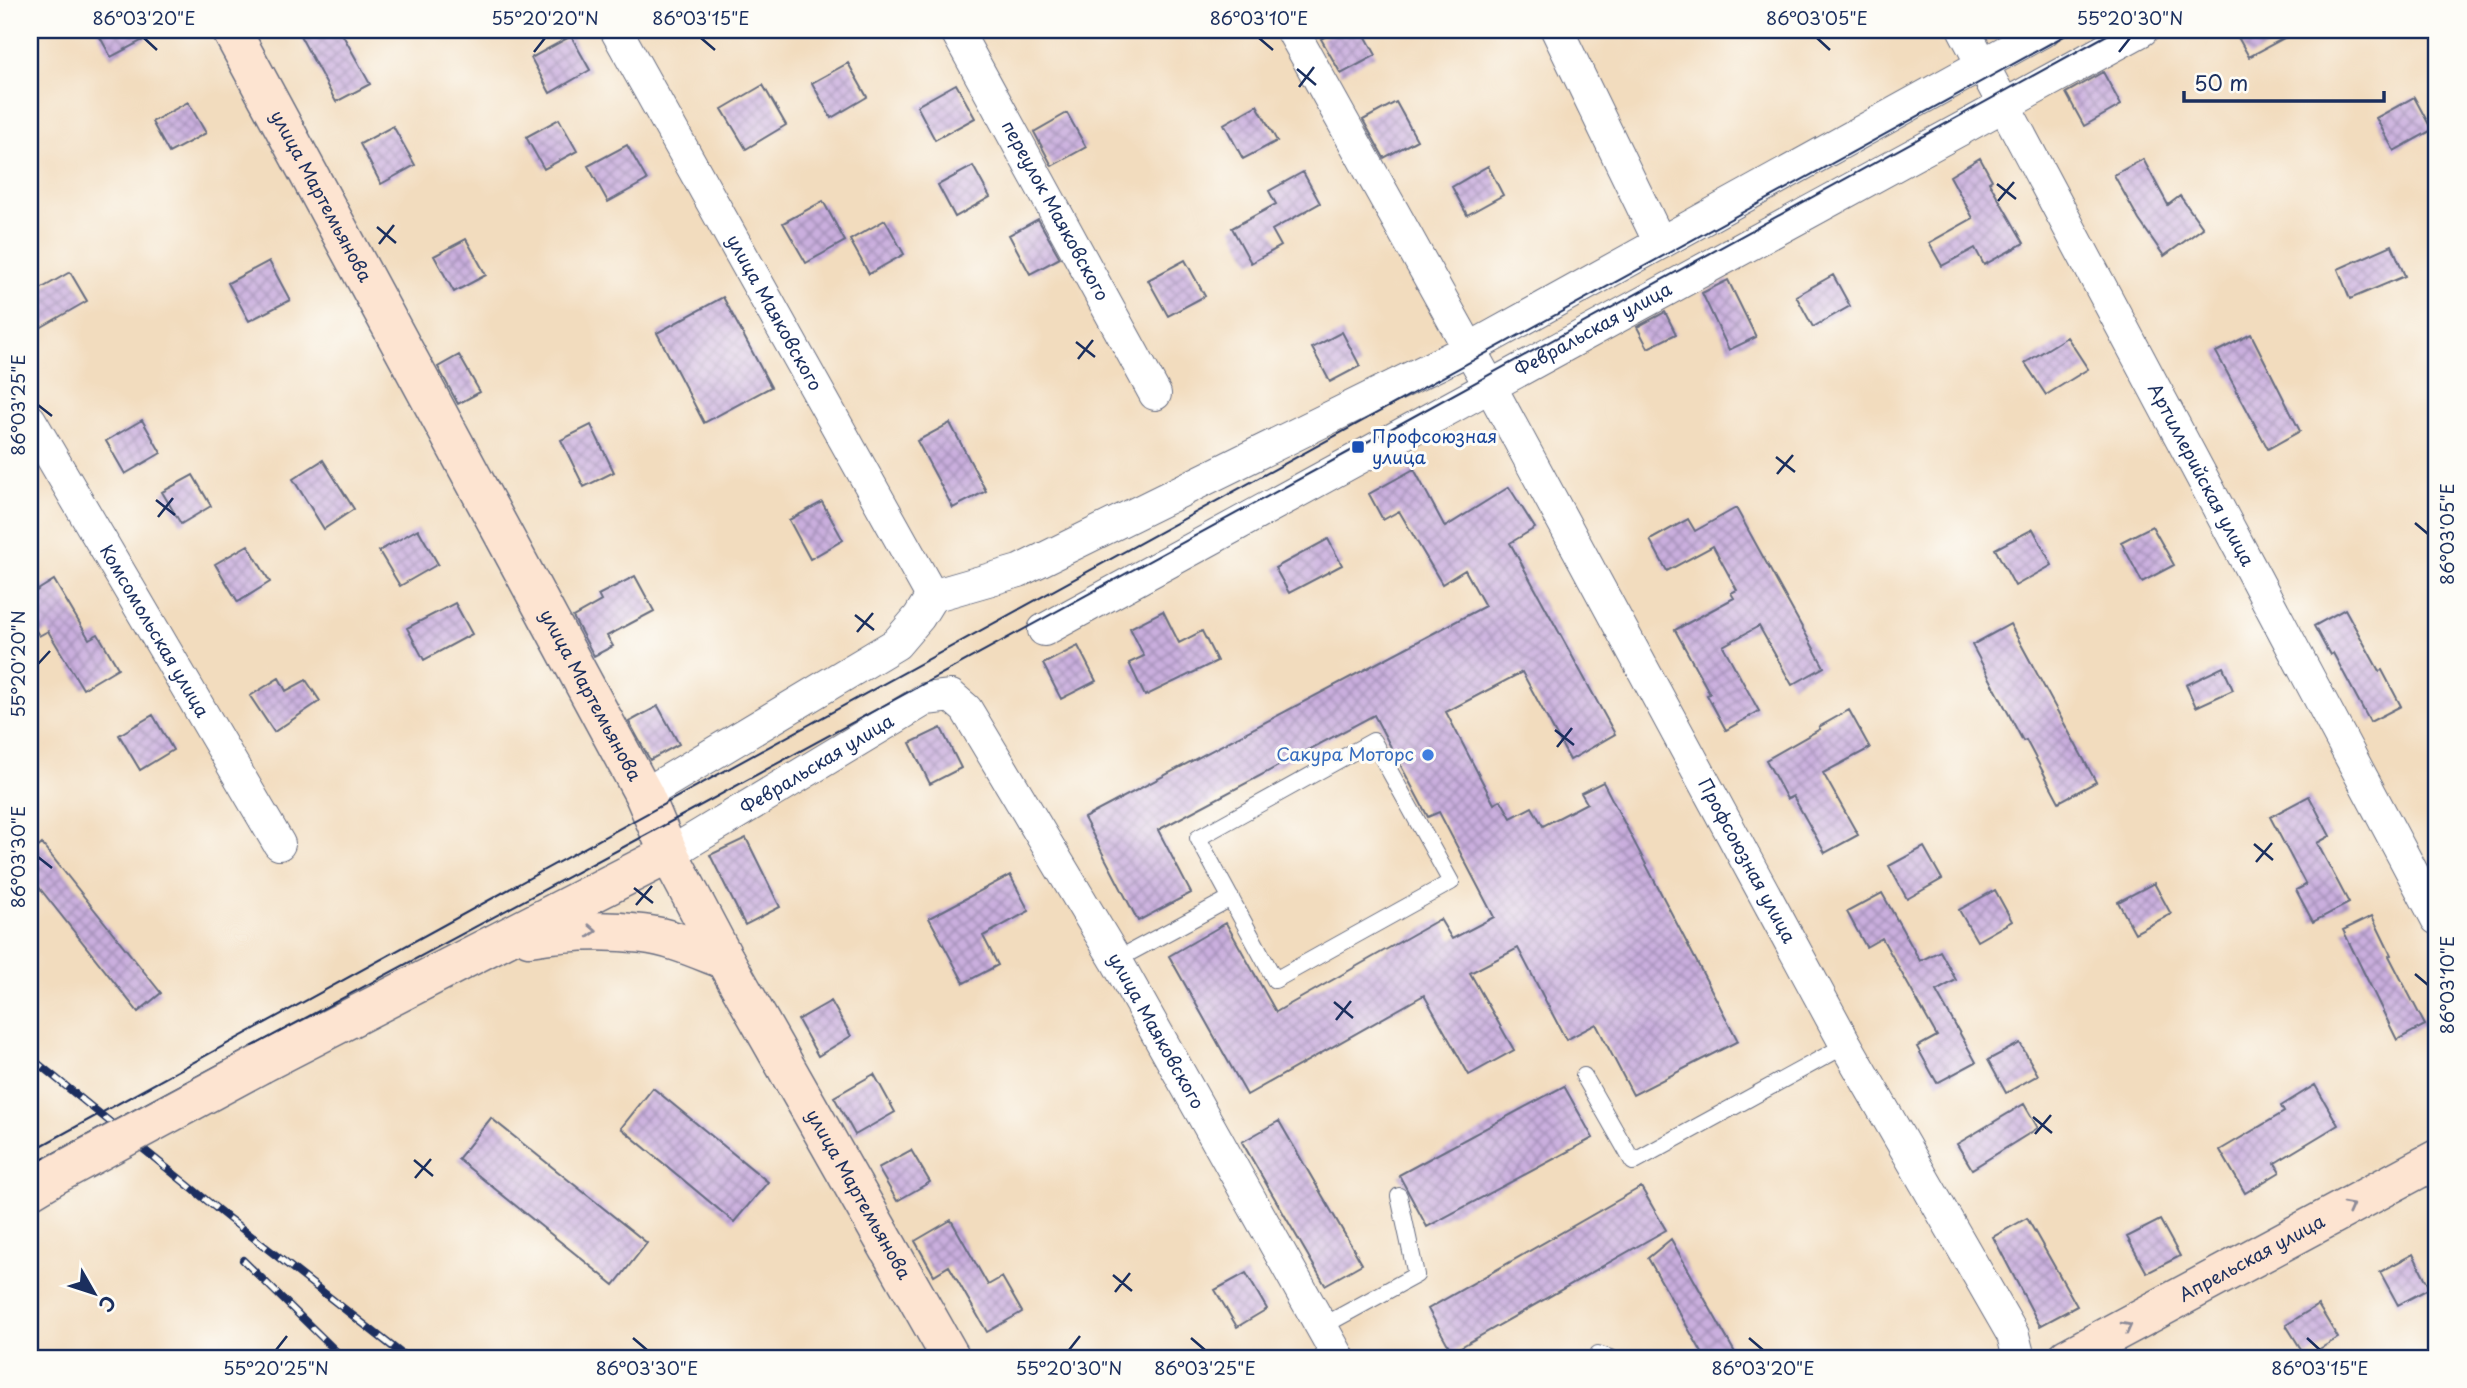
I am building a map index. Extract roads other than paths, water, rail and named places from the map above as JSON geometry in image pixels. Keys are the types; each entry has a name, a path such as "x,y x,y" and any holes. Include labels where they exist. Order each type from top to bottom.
{"main road":[{"name":"улица Мартемьянова","path":"231,30 645,795 669,855 725,960 951,1358"},
{"path":"42,1183 261,1064 669,855"},
{"path":"500,941 573,930 644,934 683,944 725,960"},
{"name":"Апрельская улица","path":"2086,1354 2437,1159"}],"street":[{"name":"улица Маяковского","path":"616,30 932,596"},
{"name":"переулок Маяковского","path":"956,30 1154,394"},
{"name":"Профсоюзная улица","path":"1292,30 1469,349 1846,1045 2013,1335 2019,1358"},
{"path":"1557,30 1660,243"},
{"name":"Артиллерийская улица","path":"1964,30 2437,919"},
{"path":"645,795 896,644 919,617 932,596 1019,571 1469,349 2045,30"},
{"name":"Февральская улица","path":"1044,630 2142,30"},
{"name":"Комсомольская улица","path":"30,420 279,844"},
{"name":"Февральская улица","path":"669,855 926,699 951,696 967,709"},
{"name":"улица Маяковского","path":"967,709 1116,960 1339,1358"}],"lane":[{"path":"1373,741 1451,882 1275,979 1231,898 1198,838 1373,741"},
{"path":"1116,960 1231,898"},
{"path":"1584,1076 1633,1162 1846,1045"},
{"path":"1321,1326 1416,1275 1399,1196"}],"tram line":[{"path":"30,1152 2075,30"},
{"path":"30,1166 659,828 2116,30"}],"railway":[{"path":"30,1057 227,1217 407,1358"},
{"path":"243,1260 343,1358"}],"place":[{"name":"Профсоюзная улица","path":"1358,447"},
{"name":"Сакура Моторс","path":"1428,755"}]}
